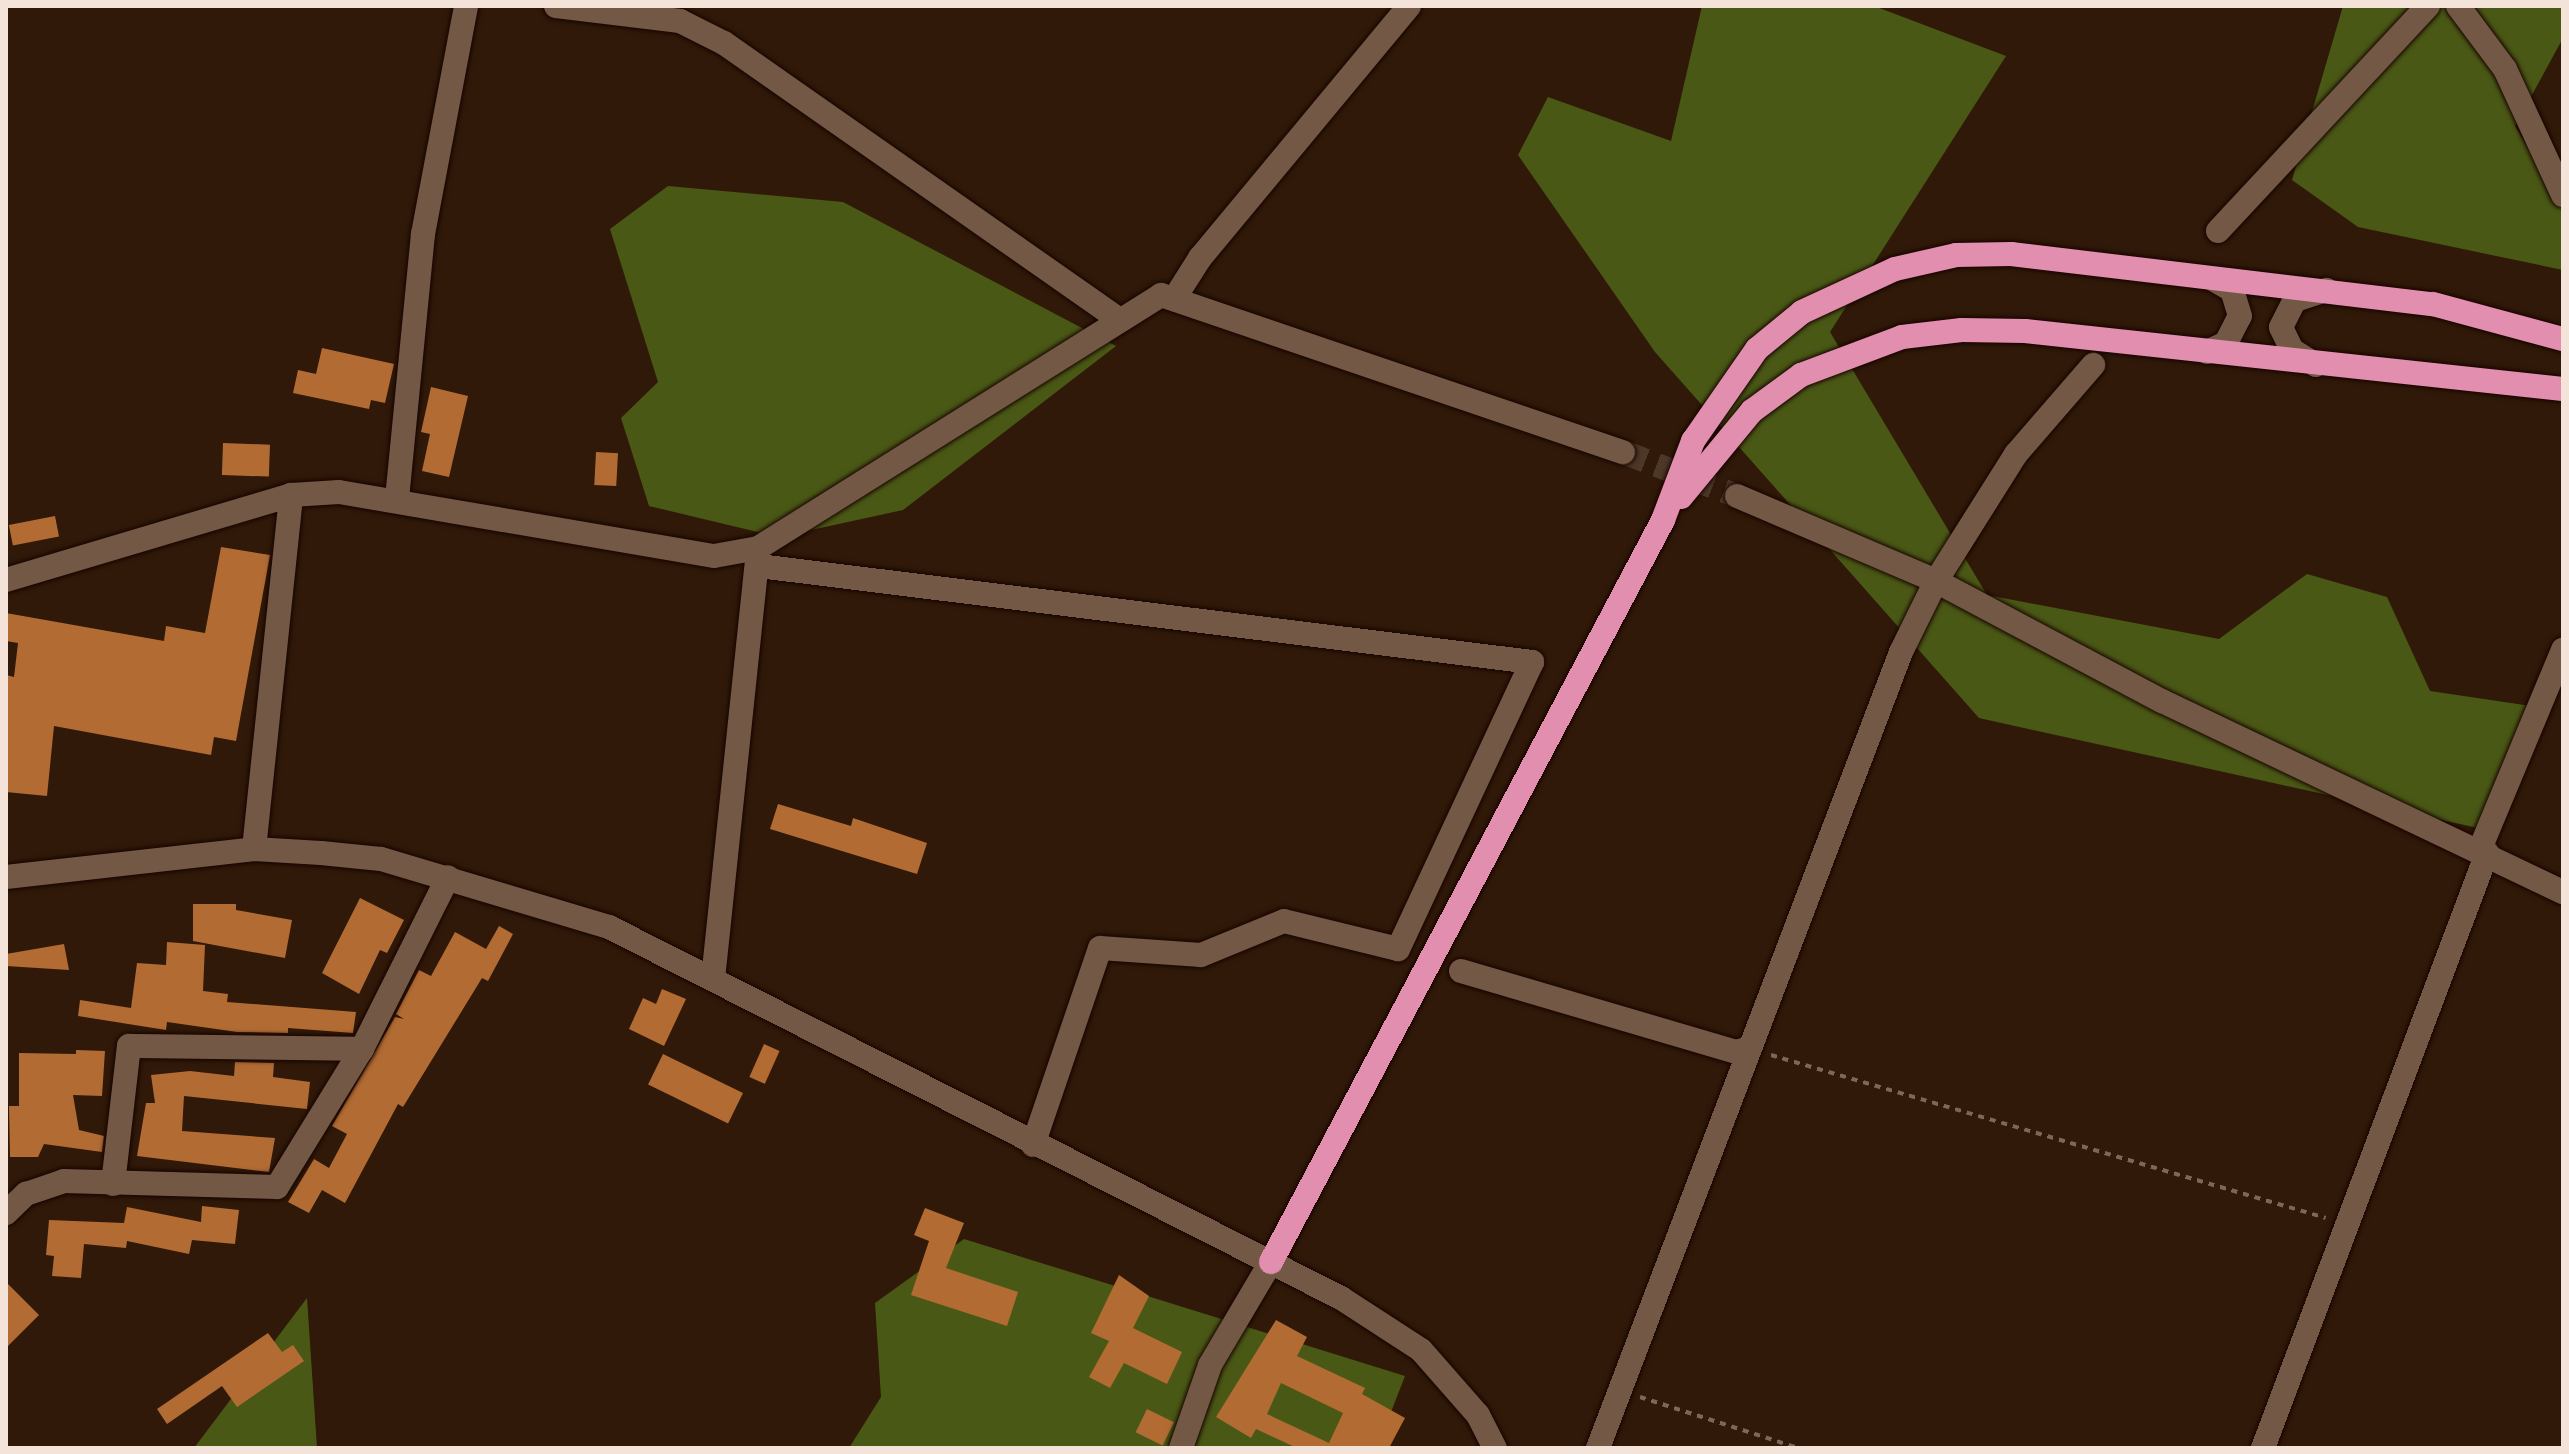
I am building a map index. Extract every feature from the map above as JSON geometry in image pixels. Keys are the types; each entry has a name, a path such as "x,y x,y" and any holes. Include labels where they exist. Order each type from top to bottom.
{"highway":[{"path":"1271,1262 1663,520 1693,441 1757,349 1802,312 1846,289 1895,269 1956,255 2011,254 2433,304 2563,339"},
{"path":"1663,520 1752,411 1801,375 1902,337 1962,330 2025,331 2316,365 2563,389"}],"street":[{"path":"397,499 423,234 466,6"},
{"path":"556,6 680,21 724,43 1117,318"},
{"path":"1174,299 1200,258 1409,6"},
{"path":"2218,231 2428,6"},
{"path":"2458,6 2505,69 2563,195"},
{"path":"2207,352 2226,343 2240,316 2232,290 2213,279"},
{"path":"2316,365 2292,350 2281,327 2295,300 2327,290"},
{"path":"759,557 1117,318 1161,295 1623,452"},
{"path":"1598,1448 1901,652 1936,581 2016,454 2093,365"},
{"path":"6,580 291,495 339,492 397,499 714,556 759,557 1532,662 1398,949 1284,921 1201,955 1100,948 1033,1145"},
{"path":"254,849 291,495"},
{"path":"1737,496 1936,581 2162,701 2484,851 2563,892"},
{"path":"713,979 759,557"},
{"path":"2263,1448 2484,851 2563,650"},
{"path":"6,877 254,849 381,859 609,927 1033,1145 1341,1298 1421,1350 1478,1415 1495,1448"},
{"path":"6,1213 26,1194 64,1181 277,1187 362,1049 448,877"},
{"path":"1461,971 1736,1052 1749,1048"},
{"path":"113,1184 129,1046 362,1049"},
{"path":"1181,1448 1210,1365 1271,1262"}],"path":[{"path":"1749,1048 2346,1223"},
{"path":"1621,1390 1798,1448"}],"green space":[{"path":"1702,6 1874,6 2006,56 1830,332 1987,595 2219,639 2307,574 2387,597 2430,691 2531,706 2487,830 1979,718 1655,352 1518,155 1548,97 1671,141"},
{"path":"2343,6 2563,6 2563,38 2515,126 2563,207 2563,270 2358,227 2292,180"},
{"path":"668,186 843,202 1116,346 903,510 779,537 649,506 621,418 658,382 610,229"},
{"path":"964,1239 1405,1376 1377,1448 849,1448 881,1397 875,1303"},
{"path":"307,1298 317,1448 194,1448"}],"building":[{"path":"322,348 394,364 385,403 371,400 369,409 293,393 298,370 316,374"},
{"path":"431,387 468,396 449,477 422,471 430,434 421,432"},
{"path":"223,443 270,445 269,477 222,475"},
{"path":"596,452 618,453 616,486 594,485"},
{"path":"55,516 59,537 13,546 9,525"},
{"path":"221,547 270,555 236,741 214,737 211,755 54,726 47,796 6,792 6,675 14,677 18,643 6,641 6,613 164,641 166,626 205,633"},
{"path":"778,804 851,826 853,818 927,843 917,874 770,829"},
{"path":"360,898 404,920 387,953 380,950 359,994 322,973"},
{"path":"193,904 236,904 236,910 292,920 285,958 193,941"},
{"path":"499,926 513,934 488,981 482,978 403,1107 398,1104 345,1203 322,1190 309,1213 288,1202 314,1159 329,1168 347,1134 332,1126 395,1017 404,1019 396,1014 419,970 431,976 455,932 486,949"},
{"path":"167,942 205,945 203,991 228,994 227,1002 356,1012 353,1033 288,1028 288,1033 237,1032 167,1022 166,1030 78,1016 80,1000 131,1008 137,963 166,965"},
{"path":"64,944 69,970 6,966 6,954"},
{"path":"662,989 686,999 664,1046 629,1029 643,998 656,1004"},
{"path":"764,1044 780,1051 765,1084 749,1077"},
{"path":"76,1050 105,1051 102,1096 73,1095 79,1130 104,1136 102,1152 44,1144 38,1157 10,1157 9,1106 19,1106 19,1053 76,1054"},
{"path":"663,1054 743,1093 728,1124 648,1085"},
{"path":"235,1062 274,1063 273,1077 310,1082 307,1109 184,1096 182,1131 275,1138 269,1172 137,1156 146,1103 155,1103 151,1075 190,1071 234,1076"},
{"path":"202,1206 239,1210 235,1244 192,1240 189,1254 127,1241 126,1248 84,1244 81,1278 52,1276 54,1256 46,1255 49,1220 124,1223 127,1207 201,1222"},
{"path":"925,1208 964,1223 946,1268 1018,1292 1007,1326 911,1295 929,1241 914,1235"},
{"path":"1119,1275 1149,1296 1133,1328 1182,1352 1167,1384 1124,1363 1110,1388 1089,1377 1109,1341 1091,1333"},
{"path":"6,1282 39,1315 6,1348"},
{"path":"1276,1320 1307,1337 1297,1356 1365,1388 1362,1394 1405,1418 1389,1448 1297,1448 1256,1429 1251,1438 1216,1417","holes":["1281,1383 1343,1413 1329,1443 1267,1414"]},
{"path":"268,1333 282,1352 293,1345 304,1361 237,1407 222,1386 167,1424 157,1409"},
{"path":"1147,1409 1174,1422 1163,1446 1136,1432"}],"tunnel":[{"path":"1623,452 1737,496"}]}
